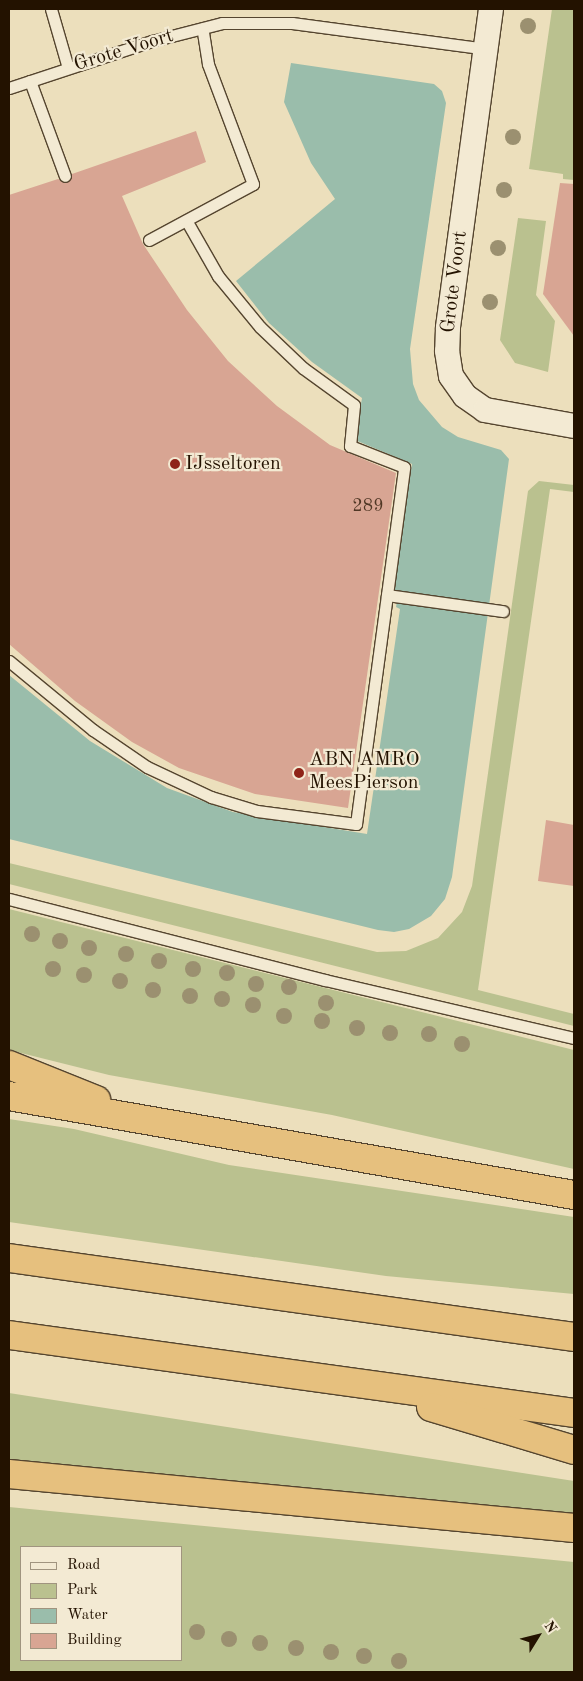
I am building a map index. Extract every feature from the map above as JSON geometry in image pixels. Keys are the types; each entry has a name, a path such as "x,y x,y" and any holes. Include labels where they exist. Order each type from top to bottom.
{"highway":[{"path":"9,1065 139,1118"},
{"path":"9,1096 574,1195"},
{"path":"9,1258 574,1338"},
{"path":"399,1314 574,1325"},
{"path":"9,1335 574,1414"},
{"path":"341,1380 574,1450"},
{"path":"9,1474 574,1528"}],"street":[{"name":"Grote Voort","path":"491,9 446,351 451,376 465,396 485,410 574,426"}],"lane":[{"path":"51,9 68,68"},
{"name":"Grote Voort","path":"9,88 68,68 222,23 292,23 486,49"},
{"path":"149,240 254,184 208,64 202,28"},
{"path":"30,81 65,176"},
{"path":"9,661 93,730 147,767 211,797 257,811 356,824 391,595 404,467 350,446 354,405 303,368 260,327 218,276 186,220"},
{"path":"391,595 498,610"},
{"path":"9,899 325,980 574,1038"}],"green space":[{"path":"552,9 574,9 574,180 563,179 563,174 529,169"},
{"path":"518,218 546,221 536,295 555,321 548,372 515,363 500,340"},
{"path":"539,481 574,485 574,492 550,489 478,990 574,1014 574,1026 9,884 9,863 377,952 406,951 438,938 462,912 472,886 528,491"},
{"path":"9,909 574,1050 574,1169 332,1115 109,1075 9,1050"},
{"path":"9,1119 74,1129 229,1165 574,1217 574,1294 386,1276 9,1222"},
{"path":"9,1393 574,1481 574,1517 9,1459"},
{"path":"9,1507 574,1562 574,1672 9,1672"}],"water":[{"path":"291,63 434,84 442,91 446,103 410,349 413,384 419,400 442,427 458,437 501,450 509,459 452,877 445,899 431,916 409,929 394,932 378,930 9,839 9,675 90,741 167,788 233,812 367,834 400,609 396,607 399,591 393,590 412,464 355,440 362,398 312,362 269,323 236,281 335,199 311,163 284,102"}],"building":[{"name":"IJsseltoren","path":"196,131 206,162 122,196 143,244 187,310 228,361 277,406 330,445 396,473 348,808 255,794 179,768 132,742 75,701 9,644 9,195 58,179 67,183 72,174"},
{"path":"560,183 574,184 574,336 543,294"},
{"path":"546,820 574,825 574,886 538,881"}],"place":[{"name":"IJsseltoren","path":"175,464"},
{"name":"ABN AMRO MeesPierson","path":"299,773"}]}
